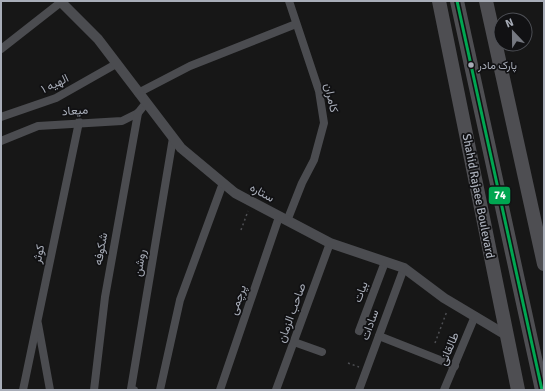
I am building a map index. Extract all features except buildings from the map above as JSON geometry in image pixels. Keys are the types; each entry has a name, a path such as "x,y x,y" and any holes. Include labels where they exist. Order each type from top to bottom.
{"highway":[{"name":"Shahid Rajaee Boulevard","path":"439,1 518,390"},
{"name":"Shahid Rajaee Boulevard","path":"457,1 540,360 542,390"},
{"path":"486,1 544,264"}],"street":[{"name":"کامران","path":"283,219 314,160 324,123 319,91 289,1"},
{"path":"1,49 60,2"},
{"name":"ستاره","path":"60,2 98,39 181,148 235,193 330,243 404,268 450,302 506,335"},
{"path":"138,93 190,66 296,24"},
{"name":"الهیه ۱","path":"1,117 56,98 116,64"},
{"name":"میعاد","path":"1,141 38,126 79,122 122,121 138,113 146,104"},
{"name":"شکوفه","path":"94,390 105,296 138,113"},
{"name":"کوثر","path":"50,390 37,319 79,122"},
{"name":"روشن","path":"134,390 131,389 173,138"},
{"path":"160,390 180,300 223,183"},
{"name":"پرچمی","path":"220,390 283,219"},
{"name":"صاحب الزمان","path":"276,390 330,243"},
{"name":"بیات","path":"359,331 385,262"},
{"name":"سادات","path":"359,390 404,268"},
{"name":"طالقانی","path":"444,390 475,316"},
{"path":"23,390 37,319"},
{"path":"379,336 455,366"},
{"path":"294,342 322,352"}],"path":[{"path":"241,230 251,202"},
{"path":"435,343 450,302"},
{"path":"348,363 367,369"}],"transit line":[{"name":"74","path":"457,1 542,390"}],"place":[{"name":"پارک مادر","path":"471,65"}]}
